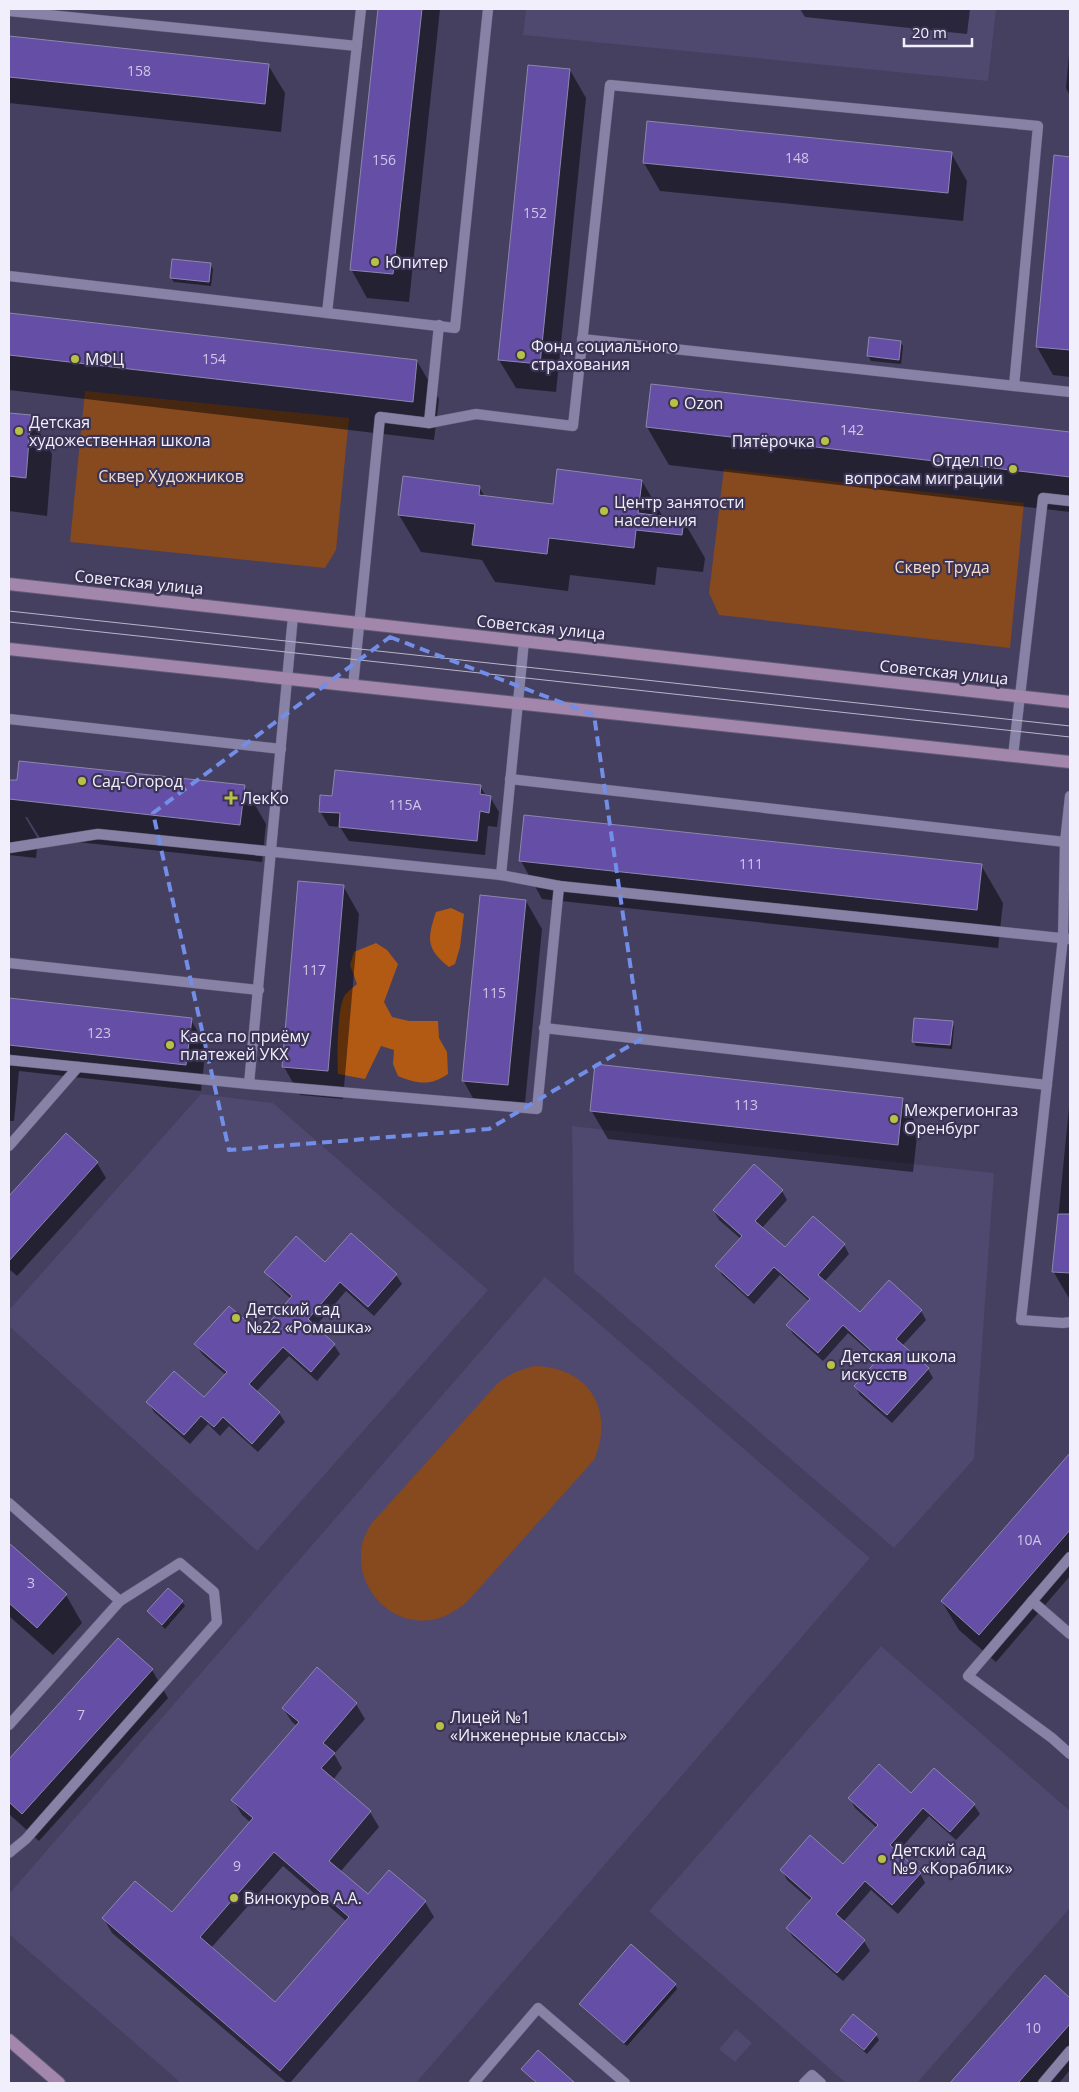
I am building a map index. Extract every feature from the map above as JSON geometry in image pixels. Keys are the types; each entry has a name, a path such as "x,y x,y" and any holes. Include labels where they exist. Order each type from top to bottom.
{"main road":[{"name":"Советская улица","path":"9,584 1070,702"},
{"path":"9,649 1070,762"},
{"path":"9,2040 59,2083"}],"lane":[{"path":"327,313 361,9"},
{"path":"9,276 455,328 488,9"},
{"path":"9,11 357,46"},
{"path":"353,686 380,417 429,423 476,414 573,426 610,85 1038,126 1014,386"},
{"path":"429,423 439,325"},
{"path":"582,340 1070,392"},
{"path":"1013,756 1043,498 1070,501"},
{"path":"250,1084 294,616"},
{"path":"501,875 524,641"},
{"path":"9,719 281,749"},
{"path":"510,779 1065,842"},
{"path":"1070,796 1065,842 1067,939 1047,1085 1021,1320 1070,1322"},
{"path":"9,848 98,834 501,875 559,886 1067,939"},
{"path":"9,1060 250,1084 537,1109 559,886"},
{"path":"9,963 259,990"},
{"path":"544,1028 1047,1085"},
{"path":"9,1146 78,1067"},
{"path":"9,1503 120,1601"},
{"path":"1070,1557 968,1676 1052,1738 1070,1754"},
{"path":"9,1725 120,1601 180,1563 214,1592 217,1622 26,1840 9,1853"},
{"path":"1032,1601 1070,1634"},
{"path":"474,2083 538,2008 625,2083"},
{"path":"1043,2083 1070,2051"},
{"path":"804,2083 812,2075 822,2083"}],"highlighted area":[{"path":"390,637 594,715 641,1039 489,1129 229,1150 153,813"}],"shaded area":[{"path":"526,9 996,9 988,81 523,35"},
{"path":"451,908 464,914 460,947 455,964 449,967 441,961 432,949 430,937 436,912"},
{"path":"376,943 387,950 398,964 384,1002 392,1017 409,1021 438,1021 439,1038 447,1052 448,1074 442,1078 430,1082 418,1082 398,1076 393,1064 394,1050 381,1046 365,1079 338,1074 340,1010 345,995 357,984 350,965 354,952"},
{"name":"Детский сад №22 «Ромашка»","path":"201,1094 273,1103 488,1290 257,1551 9,1326 9,1310"},
{"name":"Детская школа искусств","path":"572,1126 994,1173 974,1459 894,1548 574,1272"},
{"name":"Лицей №1 «Инженерные классы»","path":"545,1277 870,1558 416,2083 181,2083 9,1934 9,1894"},
{"name":"Детский сад №9 «Кораблик»","path":"881,1646 1070,1811 1070,1908 917,2083 846,2083 649,1911"},
{"path":"736,2029 752,2043 735,2062 719,2049"}],"green space":[{"name":"Сквер Художников","path":"85,391 349,418 336,550 325,568 70,542"},
{"name":"Сквер Труда","path":"724,469 1024,503 1010,648 719,615 709,593"},
{"path":"535,1366 554,1368 570,1374 583,1383 593,1395 599,1409 601,1425 600,1442 594,1460 466,1603 436,1619 421,1621 393,1613 373,1594 366,1581 362,1567 362,1545 371,1524 497,1384 514,1373"}],"building":[{"path":"378,9 422,9 393,274 350,270"},
{"path":"9,36 269,64 265,104 9,77"},
{"path":"528,65 570,69 540,364 498,360"},
{"path":"647,121 952,152 948,193 643,163"},
{"path":"1054,155 1070,157 1070,350 1036,347"},
{"path":"172,259 211,263 209,282 170,278"},
{"path":"9,313 417,360 413,402 9,355"},
{"path":"869,337 901,341 899,360 867,356"},
{"path":"651,384 1070,432 1070,477 646,427"},
{"name":"Детская художественная школа","path":"9,413 31,415 26,478 9,476"},
{"path":"557,469 642,480 638,513 684,519 682,535 636,530 634,548 549,538 547,554 472,545 475,524 398,515 403,476 480,486 479,495 553,504"},
{"path":"19,761 245,785 240,825 9,799 9,780 17,780"},
{"path":"335,770 481,785 480,794 491,796 489,813 480,811 477,841 339,827 340,813 319,812 320,795 332,796"},
{"path":"524,815 982,864 977,910 519,861"},
{"path":"298,881 344,885 328,1071 282,1067"},
{"path":"480,895 526,900 508,1085 462,1081"},
{"path":"9,998 192,1018 186,1065 9,1045"},
{"path":"914,1018 953,1021 950,1045 912,1042"},
{"path":"595,1064 903,1098 898,1145 590,1111"},
{"path":"66,1133 98,1162 9,1261 9,1196"},
{"path":"754,1164 783,1190 755,1221 785,1247 813,1216 845,1244 818,1275 860,1312 889,1280 922,1310 896,1339 929,1368 887,1415 854,1386 879,1358 843,1325 818,1353 786,1325 810,1299 774,1267 748,1296 715,1266 742,1236 713,1210"},
{"path":"1058,1214 1070,1214 1070,1273 1052,1272"},
{"path":"351,1233 397,1274 368,1307 340,1282 308,1319 335,1344 311,1372 283,1347 249,1384 280,1412 252,1444 223,1417 214,1427 201,1416 184,1435 146,1402 174,1371 204,1397 227,1372 194,1344 229,1306 260,1333 292,1296 264,1272 296,1236 325,1262"},
{"path":"1070,1453 1070,1530 979,1635 941,1601"},
{"path":"9,1543 67,1594 37,1628 9,1603"},
{"path":"168,1588 183,1601 162,1625 147,1611"},
{"path":"118,1638 153,1669 22,1814 9,1802 9,1759"},
{"path":"317,1667 357,1703 323,1743 335,1753 321,1768 371,1811 329,1861 368,1894 389,1870 426,1901 280,2071 102,1918 135,1881 172,1912 253,1818 231,1800 299,1722 282,1708","holes":["274,1852 349,1917 275,2002 200,1937"]},
{"path":"879,1764 911,1793 934,1768 975,1804 950,1832 923,1808 890,1845 921,1873 892,1905 865,1881 836,1914 865,1940 837,1973 786,1928 812,1898 780,1870 810,1835 843,1864 878,1825 848,1798"},
{"path":"631,1944 676,1984 624,2043 579,2004"},
{"path":"1045,1975 1070,1998 1070,2024 1018,2083 950,2083"},
{"path":"853,2014 877,2034 864,2050 840,2030"},
{"path":"538,2050 575,2083 537,2083 521,2069"}],"tram line":[{"path":"9,611 1070,726"},
{"path":"9,622 1070,737"}],"place":[{"name":"Юпитер","path":"375,262"},
{"name":"Фонд социального страхования","path":"521,355"},
{"name":"МФЦ","path":"75,359"},
{"name":"Ozon","path":"674,403"},
{"name":"Детская художественная школа","path":"19,431"},
{"name":"Пятёрочка","path":"825,441"},
{"name":"Отдел по вопросам миграции","path":"1013,469"},
{"name":"Центр занятости населения","path":"604,511"},
{"name":"Сад-Огород","path":"82,781"},
{"name":"ЛекКо","path":"231,798"},
{"name":"Касса по приёму платежей УКХ","path":"170,1045"},
{"name":"Межрегионгаз Оренбург","path":"894,1119"},
{"name":"Детский сад №22 «Ромашка»","path":"236,1318"},
{"name":"Детская школа искусств","path":"831,1365"},
{"name":"Лицей №1 «Инженерные классы»","path":"440,1726"},
{"name":"Детский сад №9 «Кораблик»","path":"882,1859"},
{"name":"Винокуров А.А.","path":"234,1898"}]}
